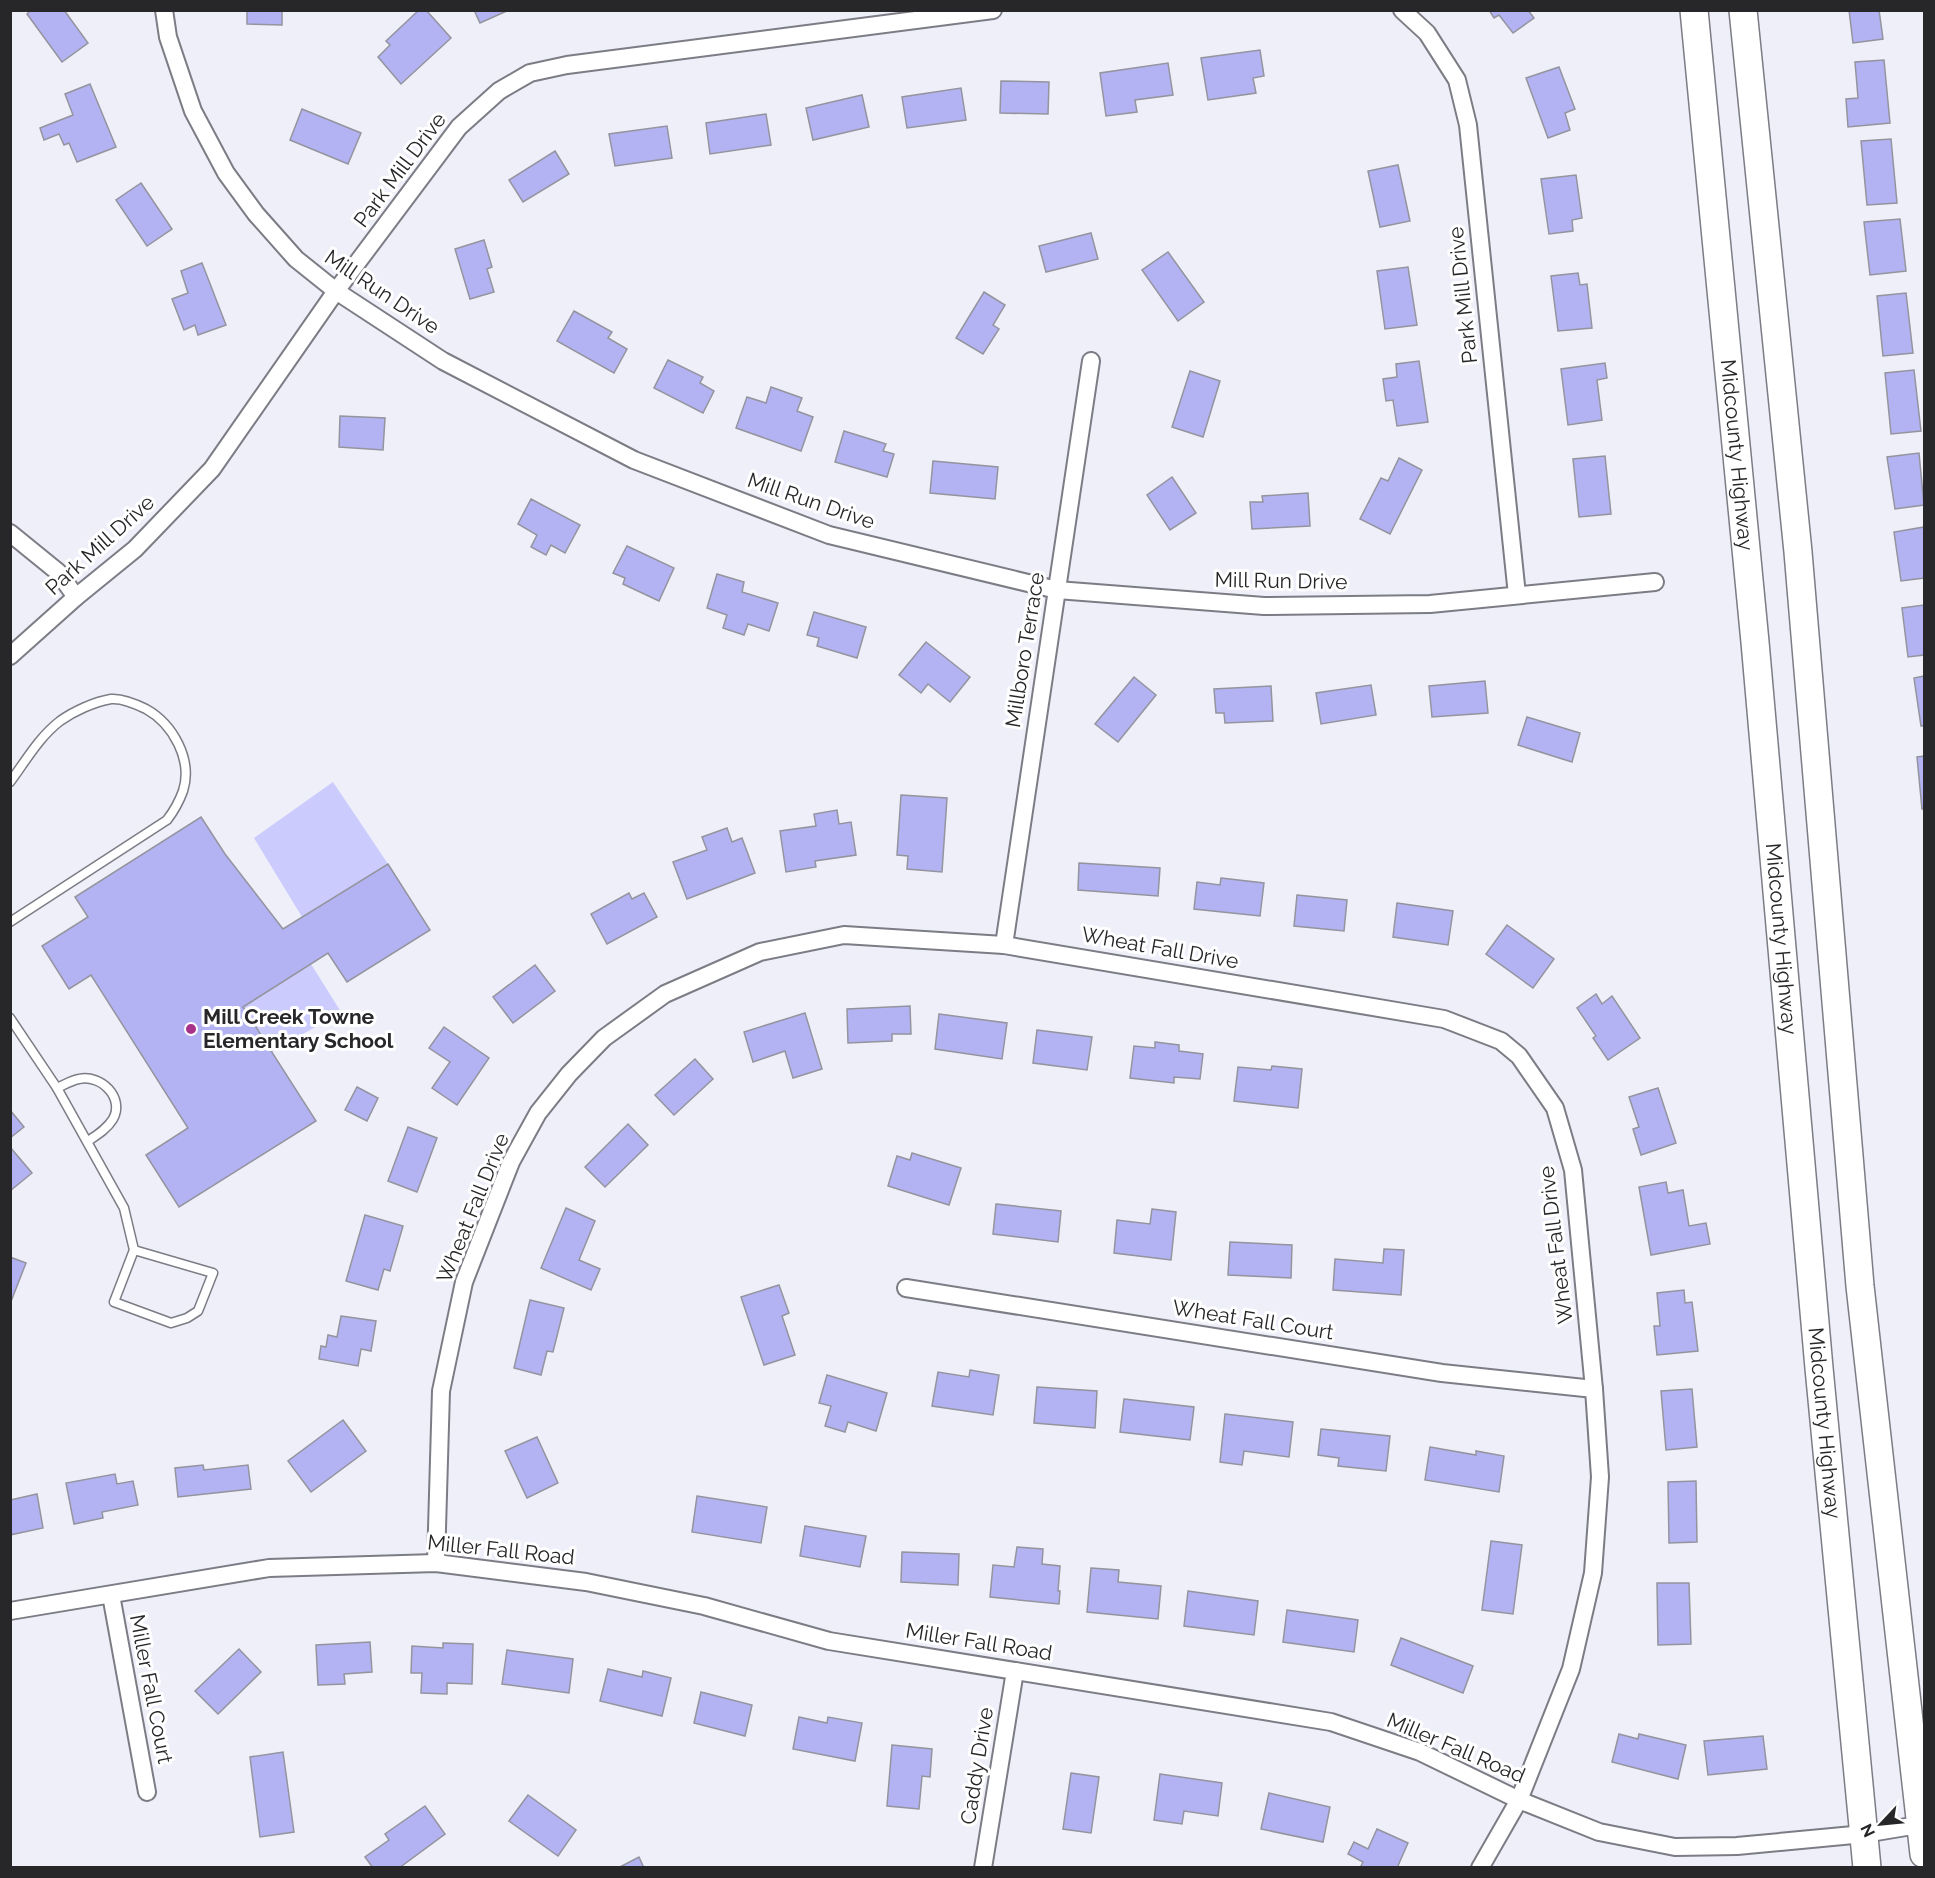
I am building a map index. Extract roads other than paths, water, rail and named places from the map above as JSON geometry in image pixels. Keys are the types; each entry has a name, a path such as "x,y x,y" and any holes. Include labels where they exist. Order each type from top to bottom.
{"main road":[{"name":"Midcounty Highway","path":"1694,10 1755,642 1820,1380 1867,1868"},
{"path":"1743,10 1798,552 1860,1286 1923,1824 1924,1854"}],"street":[{"name":"Mill Run Drive","path":"164,10 168,38 193,111 226,173 256,214 296,259 336,291 443,361 634,460 828,535 1057,590 1264,606 1430,604 1655,582"},
{"name":"Park Mill Drive","path":"10,656 76,597 135,549 212,469 336,291 459,126 499,91 530,73 567,65 993,10"},
{"name":"Park Mill Drive","path":"1402,10 1427,33 1457,80 1468,125 1517,595"},
{"name":"Millboro Terrace","path":"1004,945 1091,361"},
{"path":"10,533 58,572 76,597"},
{"name":"Wheat Fall Drive","path":"436,1563 441,1391 464,1282 511,1162 538,1113 569,1074 604,1038 665,994 760,952 844,935 1004,945 1444,1019 1501,1041 1519,1056 1555,1108 1573,1170 1600,1477 1593,1573 1571,1669 1519,1800 1480,1868"},
{"name":"Wheat Fall Court","path":"906,1288 1442,1372 1594,1389"},
{"name":"Miller Fall Road","path":"10,1611 269,1568 436,1563 586,1582 704,1606 829,1641 1331,1722 1420,1752 1519,1800 1599,1832 1675,1847 1737,1846 1864,1834 1923,1824"},
{"name":"Miller Fall Court","path":"111,1595 147,1792"},
{"name":"Caddy Drive","path":"983,1868 1015,1671"}],"lane":[{"path":"10,782 40,741 60,721 86,707 112,699 136,704 155,714 169,728 179,743 184,768 184,789 167,820 10,922"},
{"path":"10,1018 57,1088 124,1209 134,1250 114,1302 171,1323 187,1318 198,1311 213,1273 134,1250"},
{"path":"57,1088 80,1078 96,1080 110,1089 116,1104 114,1118 88,1141"}],"place":[{"name":"Mill Creek Towne Elementary School","path":"191,1029"}]}
